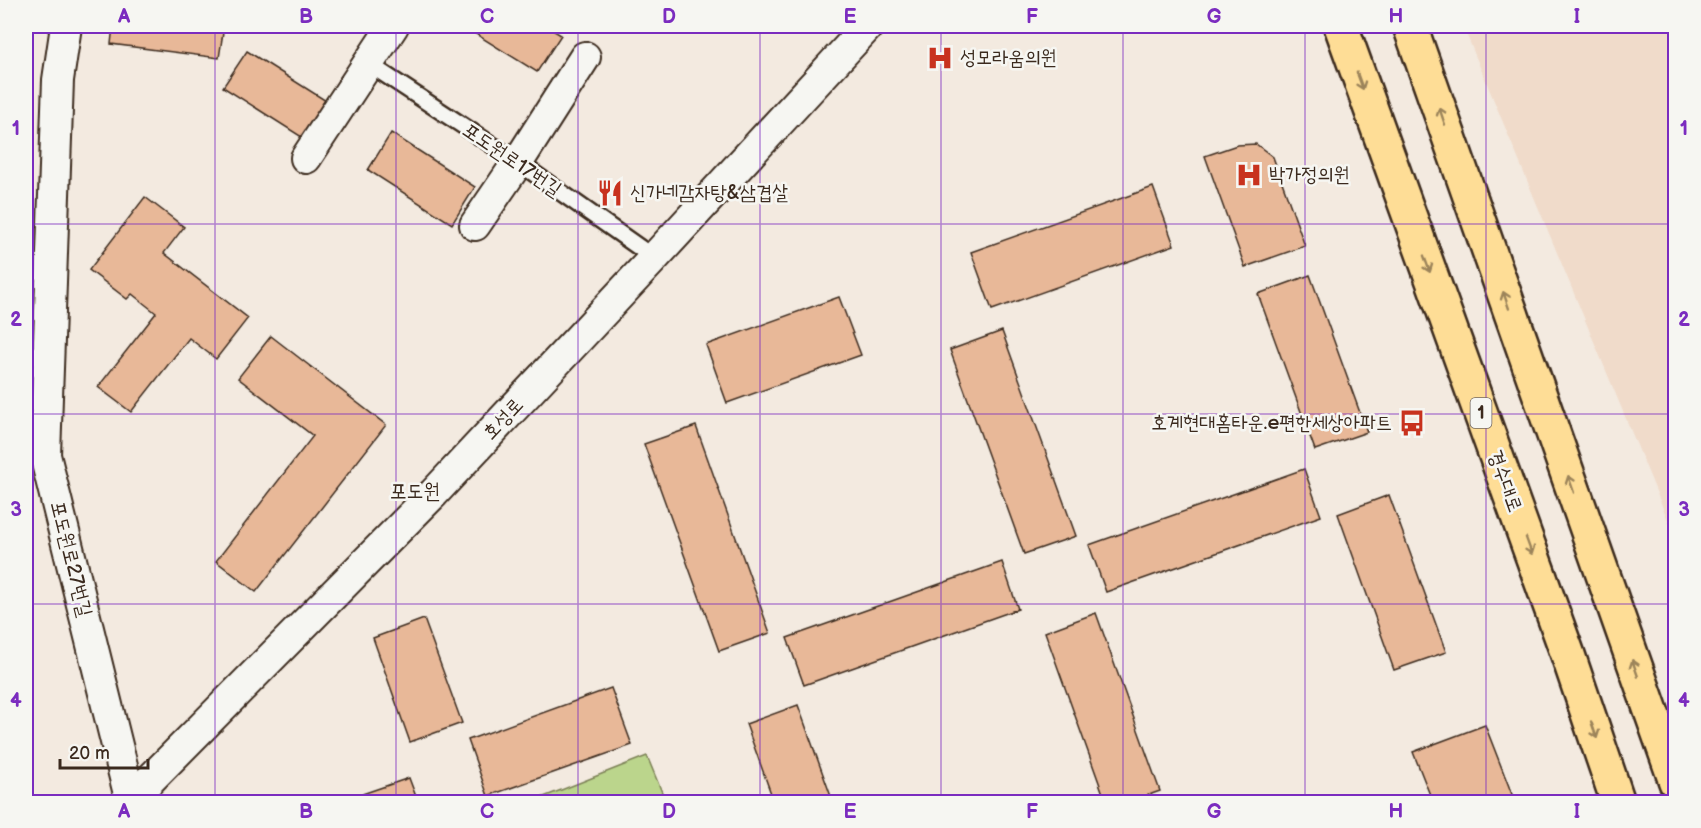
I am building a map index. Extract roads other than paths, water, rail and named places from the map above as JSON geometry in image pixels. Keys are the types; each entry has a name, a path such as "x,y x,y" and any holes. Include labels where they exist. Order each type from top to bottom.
{"main road":[{"name":"경수대로","path":"1341,26 1568,655 1618,802"},
{"path":"1410,26 1676,782"}],"street":[{"name":"포도원로27번길","path":"66,26 58,80 35,454 130,802"},
{"path":"306,158 393,26"},
{"name":"호성로","path":"130,802 434,493 868,26"},
{"path":"475,225 585,57"}],"lane":[{"name":"포도원로17번길","path":"369,64 518,162 654,258"}],"place":[{"name":"성모라움의원","path":"940,58"},
{"name":"박가정의원","path":"1249,175"},
{"name":"신가네감자탕&삼겹살","path":"610,193"},
{"name":"호계현대홈타운.e편한세상아파트","path":"1412,423"}],"district":[{"name":"포도원","path":"415,491"}]}
